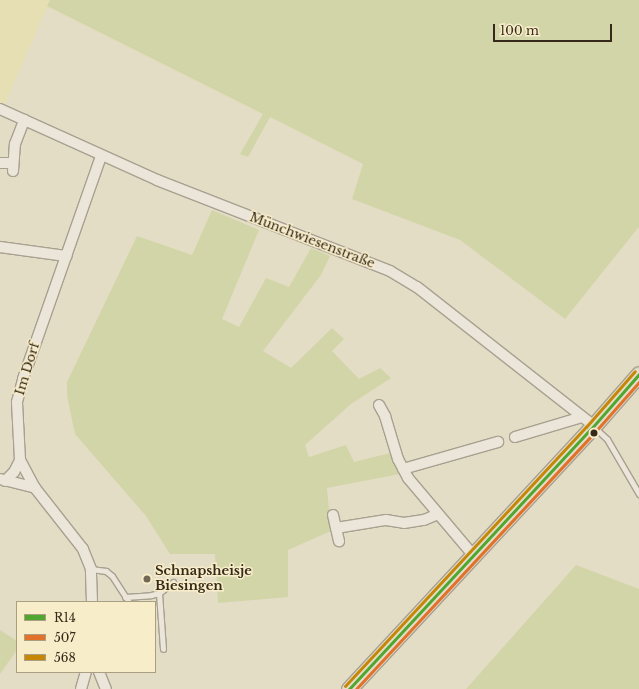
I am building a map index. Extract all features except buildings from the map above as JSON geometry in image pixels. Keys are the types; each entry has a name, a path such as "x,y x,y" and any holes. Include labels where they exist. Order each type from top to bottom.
{"main road":[{"path":"349,689 473,556 588,421 639,374"}],"street":[{"name":"Münchwiesenstraße","path":"0,109 101,156 234,211 390,271 417,287 588,421"},
{"path":"0,163 13,167 15,144 24,120"},
{"name":"Im Dorf","path":"92,601 91,569 83,550 77,539 35,488 20,460 17,416 19,390 101,156"},
{"path":"0,247 66,256"},
{"path":"379,405 385,416 403,470 473,556"},
{"path":"515,437 588,421"},
{"path":"403,470 498,442"},
{"path":"2,480 14,472 20,460"},
{"path":"2,480 35,488"},
{"path":"336,528 386,520 409,522 424,520 438,514"},
{"path":"333,515 338,541"},
{"path":"81,689 86,673"},
{"path":"99,673 106,689"}],"lane":[{"path":"588,421 607,439 639,494"},
{"path":"91,569 106,571 112,576 127,601"},
{"path":"125,597 159,593 173,582"},
{"path":"159,593 163,648"},
{"path":"156,627 162,629"}],"shaded area":[{"path":"0,0 50,0 5,104 0,102"}],"green space":[{"path":"50,0 639,0 639,228 565,319 460,240 352,199 363,164 270,117 248,157 240,154 263,114 47,6"},
{"path":"212,210 259,230 222,319 239,327 266,278 289,287 311,248 330,256 321,275 263,351 291,368 332,328 344,339 332,351 359,379 380,368 391,378 351,404 305,445 309,457 346,445 354,462 390,453 400,474 327,488 331,531 288,550 288,597 218,603 215,554 170,554 146,516 75,434 67,396 67,382 137,236 192,255"},
{"path":"576,565 639,589 639,689 466,689"},
{"path":"0,630 16,640 16,651 0,674"}],"transit line":[{"name":"568","path":"345,686 586,427 635,371"},
{"name":"R14","path":"349,689 590,430 639,374"},
{"name":"507","path":"356,689 594,433 639,382"}],"place":[{"name":"Schnapsheisje Biesingen","path":"147,579"}]}
